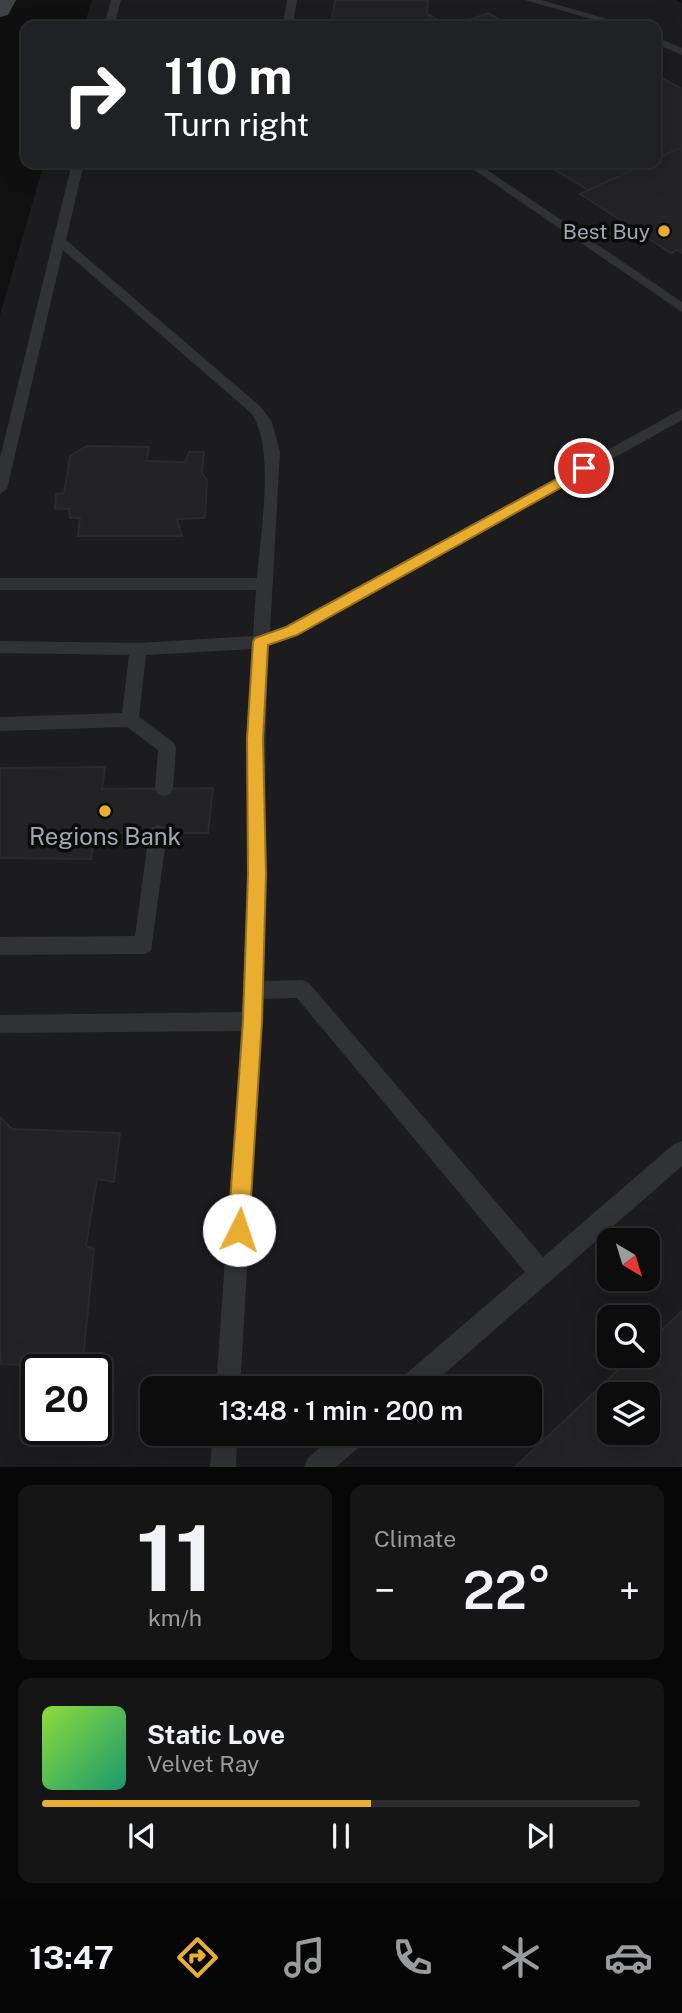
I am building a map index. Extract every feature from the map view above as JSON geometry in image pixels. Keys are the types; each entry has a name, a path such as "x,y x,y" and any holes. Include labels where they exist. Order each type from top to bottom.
{"main road":[{"path":"0,10 5,0"}],"lane":[{"path":"110,21 116,0"},
{"path":"290,21 292,0"},
{"path":"530,0 608,21"},
{"path":"661,42 682,52"},
{"path":"0,489 77,168"},
{"path":"477,168 682,308"},
{"path":"60,241 256,410 265,422 273,452 255,739 257,874 253,1021 229,1376"},
{"path":"0,647 138,649 260,642 291,631 682,414"},
{"path":"0,584 265,584"},
{"path":"130,720 138,649"},
{"path":"0,724 130,720 167,747 164,789"},
{"path":"0,946 144,945 158,833"},
{"path":"253,990 302,989 541,1273"},
{"path":"0,1024 253,1021"},
{"path":"423,1376 682,1152"},
{"path":"223,1467 224,1446"},
{"path":"317,1467 341,1446"}],"shaded area":[{"path":"92,0 676,0 682,3 682,1467 0,1467 0,315 43,168 661,168 661,21 86,21"}],"building":[{"path":"335,0 428,0 427,14 440,21 332,21"},
{"path":"488,13 503,21 466,21"},
{"path":"661,78 682,89 682,147 661,157"},
{"path":"682,147 682,253 677,250 671,253 580,194 637,168 661,168 661,157"},
{"path":"552,168 637,168 588,190"},
{"path":"87,446 149,447 147,461 185,462 189,452 204,452 202,473 207,480 205,518 177,519 182,536 78,536 80,518 70,518 69,509 55,509 56,494 64,493 70,456"},
{"name":"Regions Bank","path":"105,767 102,789 213,788 208,833 95,833 91,859 0,858 0,768"},
{"path":"0,1117 12,1129 120,1133 114,1182 97,1179 86,1246 94,1249 84,1354 21,1354 21,1365 0,1364"},
{"path":"682,1311 682,1467 515,1467 537,1446 542,1446 542,1442 597,1390 597,1445 660,1445 660,1382 605,1382 620,1368 660,1368 660,1332"}],"place":[{"name":"Best Buy","path":"664,231"},
{"name":"Regions Bank","path":"105,811"}],"route":[{"path":"239,1230 253,1021 257,874 255,739 260,642 291,631 584,468"}]}
